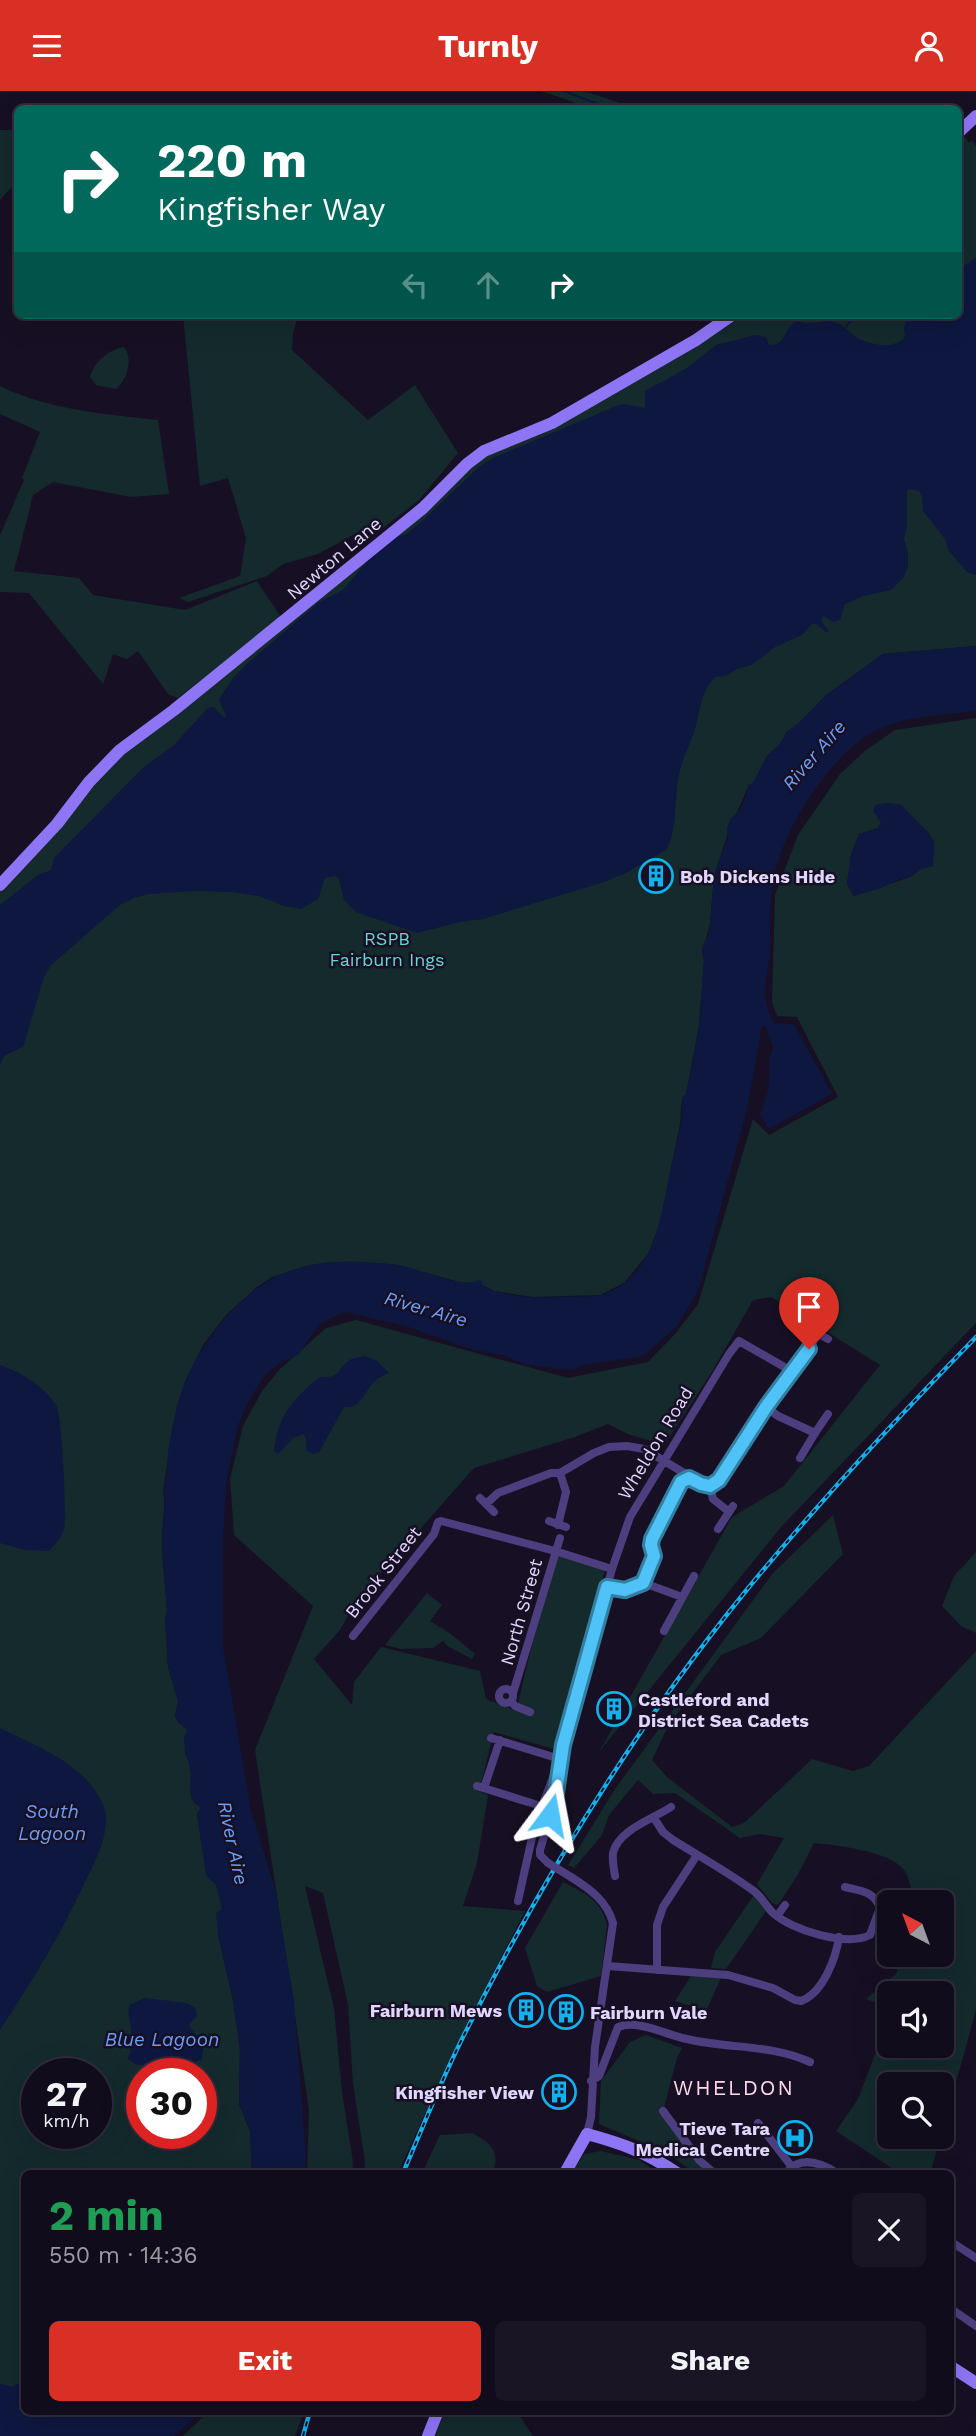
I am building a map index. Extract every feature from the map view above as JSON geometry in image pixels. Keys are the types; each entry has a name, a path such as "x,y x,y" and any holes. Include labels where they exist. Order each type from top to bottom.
{"street":[{"path":"962,129 976,116"},
{"name":"Newton Lane","path":"0,885 120,750 174,710 423,508 467,464 484,451 552,423 696,340 726,319"},
{"path":"809,1329 828,1339"},
{"path":"710,1486 723,1476 766,1407 818,1335"},
{"name":"Wheldon Road","path":"567,2170 587,2134 591,2117 591,2081 613,1923 611,1914 589,1888 548,1863 540,1855 540,1850 556,1793 560,1761 612,1569 630,1517 739,1341 793,1372"},
{"path":"766,1407 778,1416 815,1433"},
{"path":"800,1458 828,1414"},
{"path":"494,1512 483,1501 551,1473 560,1473 609,1447 644,1449 664,1459 689,1478 710,1486"},
{"path":"558,1524 566,1492 560,1473"},
{"path":"643,1583 654,1556 652,1539 676,1489 681,1482 689,1478"},
{"path":"710,1486 713,1499 730,1509 718,1529"},
{"name":"Brook Street","path":"353,1636 434,1534 438,1522 555,1551"},
{"name":"North Street","path":"530,1711 515,1706 512,1697 559,1538"},
{"path":"555,1551 612,1569"},
{"path":"664,1631 694,1576"},
{"path":"607,1587 625,1590 643,1583 682,1597"},
{"path":"518,1901 541,1806 560,1761 495,1739 481,1787 541,1806"},
{"path":"615,1876 614,1851 620,1840 630,1831 671,1807"},
{"path":"654,1818 663,1832 754,1890 777,1916 800,1929 819,1935 862,1939 870,1935 880,1908 876,1898 869,1893 845,1887"},
{"path":"603,1847 614,1851"},
{"path":"657,1970 659,1916 665,1902 697,1855"},
{"path":"777,1916 785,1905"},
{"path":"608,1966 728,1975 773,1988 801,2001 815,1992 833,1962 839,1937"},
{"path":"591,2081 599,2076 618,2027 631,2024 687,2039 781,2051 810,2061"},
{"path":"663,2111 700,2161 710,2170"},
{"path":"758,2123 789,2170 797,2163 817,2162 832,2170"},
{"path":"587,2134 637,2149 672,2170"},
{"path":"954,2244 976,2258"},
{"path":"954,2311 976,2326"},
{"path":"954,2369 976,2383"},
{"path":"428,2436 436,2415"}],"green space":[{"path":"541,91 584,91 626,105 582,105"},
{"path":"0,130 14,130 14,184 0,200"},
{"name":"RSPB Fairburn Ings","path":"962,135 969,143 972,140 976,146 976,646 883,654 826,695 787,732 780,744 767,756 753,783 749,785 728,833 714,876 710,924 702,952 704,961 699,1026 686,1094 682,1098 680,1124 660,1223 648,1254 624,1283 600,1295 533,1297 494,1291 481,1284 459,1282 398,1265 353,1262 310,1265 272,1277 227,1314 203,1345 186,1380 177,1406 163,1490 162,1549 168,1667 178,1701 175,1716 188,1730 186,1744 192,1779 191,1793 193,1801 201,1808 197,1814 201,1841 220,1894 222,1909 218,1921 218,1935 233,2000 240,2049 239,2104 250,2131 252,2170 21,2170 21,2386 12,2387 0,2384 0,890 132,746 485,455 705,339 734,319 962,319"},
{"path":"183,319 297,319 292,350 368,420 415,385 458,453 419,500 378,532 362,530 318,554 283,564 267,576 188,602 179,598 240,576 246,538 228,478 200,486"},
{"path":"122,347 129,358 128,370 123,380 116,389 96,385 90,377 98,362"},
{"path":"0,386 57,406 158,420 169,494 131,497 53,482 33,495 14,571 79,578 93,595 185,610 257,581 281,617 178,698 168,694 138,651 127,659 113,654 103,684 29,593 0,592 0,535 24,480 22,478 40,432 0,414"},
{"path":"976,718 976,1323 781,1527 599,1752 732,1517 784,1486 880,1365 771,1297 753,1300 712,1372 664,1445 628,1434 608,1424 474,1468 355,1603 340,1630 314,1659 352,1705 354,1682 381,1647 480,1671 486,1699 516,1711 555,1551 606,1567 554,1749 494,1732 479,1791 488,1795 477,1863 463,1906 525,1911 458,2041 399,2170 364,2170 353,2083 348,2005 323,1893 305,1886 334,2008 342,2092 353,2162 352,2170 307,2170 309,2110 255,1750 313,1606 234,1535 230,1478 243,1426 262,1391 280,1369 326,1328 356,1320 568,1378 648,1362 676,1333 698,1304 753,1119 769,1135 838,1097 797,1017 777,1016 772,1002 775,895 798,835 840,774 866,750 895,730","holes":["901,805 928,832 934,842 933,853 921,869 910,877 854,896 847,884 851,855 859,834 878,828 882,822 877,818"]},
{"path":"833,1515 843,1554 761,1638 721,1655 668,1726 652,1760 667,1777 732,1827 744,1823 812,1759 853,1771 869,1766 976,1651 976,2010 954,2090 954,2072 877,2072 877,2149 937,2149 931,2170 894,2170 836,2131 858,2099 877,2049 877,2058 954,2058 954,1981 888,1981 896,1974 898,1967 954,1967 954,1890 911,1890 904,1870 887,1858 862,1850 814,1843 778,1905 772,1903 757,1884 784,1838 760,1834 740,1838 675,1793 653,1794 638,1780 609,1815 602,1835 574,1868 568,1865 615,1789 773,1573"},
{"path":"976,1552 976,1633 961,1626 942,1606 954,1576"},
{"path":"427,1593 442,1605 430,1621 475,1654 472,1659 443,1641 433,1648 401,1649 385,1645"},
{"path":"563,1882 591,1898 605,1916 607,1925 601,1976 547,1992 537,1986 525,1948"},
{"path":"754,1895 766,1911 726,1969 711,1968 715,1952"},
{"path":"691,1976 721,1978 706,2011 675,2001"},
{"path":"877,1990 877,2003 866,1999"},
{"path":"646,2035 682,2048 663,2111 712,2170 691,2170 667,2153 599,2124 601,2081 630,2042"},
{"path":"472,2133 483,2139 494,2152 493,2170 423,2170 440,2135"},
{"path":"601,2151 639,2160 654,2170 573,2170 584,2154"},
{"path":"205,2415 303,2415 295,2436 183,2436"},
{"path":"444,2415 519,2415 533,2436 435,2436"}],"water":[{"path":"976,258 976,575 967,572 948,550 945,539 923,511 919,491 909,489 904,539 908,567 903,578 891,590 863,596 845,604 840,620 834,622 823,616 821,621 829,631 827,633 812,624 802,635 775,647 753,664 726,676 715,677 710,683 703,696 694,733 680,768 674,825 666,850 604,882 483,919 417,933 356,912 344,900 339,879 335,876 325,878 318,899 301,909 284,906 259,896 230,892 194,891 136,897 120,905 51,965 44,977 23,1047 4,1056 0,1065 0,905 38,875 51,870 54,858 144,767 174,745 208,708 214,707 224,718 226,716 219,699 234,677 249,662 319,602 343,590 370,558 395,537 405,535 418,525 480,466 616,406 623,404 645,408 645,391 687,368 716,345 755,335 766,337 769,345 775,344 782,340 795,322 828,321 841,325 857,338 869,343 889,345 905,337 907,319 962,319 962,267"},
{"name":"River Aire","path":"976,646 976,711 908,720 886,726 867,736 831,768 801,811 789,834 772,885 766,1001 774,1023 795,1026 832,1094 769,1129 760,1115 768,1091 769,1060 773,1047 766,1027 762,1026 747,1109 699,1288 675,1328 643,1356 584,1365 572,1370 524,1364 506,1356 470,1349 406,1326 346,1312 321,1324 299,1354 278,1364 265,1375 248,1402 237,1428 226,1485 223,1647 251,1810 275,1889 294,2000 306,2157 304,2170 252,2170 250,2131 239,2104 240,2049 233,2000 218,1935 216,1913 222,1909 216,1885 206,1875 197,1814 201,1808 192,1796 189,1762 185,1755 184,1737 188,1730 175,1716 178,1701 168,1667 162,1543 165,1498 163,1490 173,1424 188,1375 218,1327 237,1306 257,1289 298,1268 344,1261 398,1265 451,1280 480,1280 482,1286 511,1295 551,1298 609,1292 625,1283 637,1271 654,1240 681,1124 682,1098 686,1094 699,1026 704,961 702,947 708,937 714,876 728,837 727,828 767,756 780,744 787,732 826,695 883,654"},
{"path":"875,805 901,805 929,835 934,843 933,866 921,869 910,877 854,896 847,884 851,855 859,834 878,828 881,822 873,811"},
{"path":"365,1356 377,1361 389,1373 376,1380 358,1403 344,1407 319,1452 313,1454 307,1451 303,1434 293,1438 278,1454 274,1451 283,1418 302,1393 320,1377 335,1375 348,1361"},
{"path":"0,1365 38,1386 51,1398 58,1412 65,1520 62,1535 49,1551 25,1550 0,1543"},
{"name":"South Lagoon","path":"0,1728 55,1756 80,1774 101,1800 106,1819 101,1846 76,1901 45,1958 0,2030"},
{"name":"Blue Lagoon","path":"145,1998 187,2003 196,2009 197,2016 189,2025 195,2034 204,2039 202,2058 128,2058 132,2041 130,2005"},
{"path":"0,2384 12,2387 21,2385 21,2415 198,2415 174,2436 0,2436"}],"waterway":[{"path":"564,91 601,105"},
{"path":"846,327 851,319"}],"railway":[{"path":"404,2170 448,2067 526,1918 593,1805 666,1696 745,1592 801,1526 976,1337"},
{"path":"303,2436 309,2415"}],"place":[{"name":"Bob Dickens Hide","path":"656,876"},
{"name":"Castleford and District Sea Cadets","path":"614,1709"},
{"name":"Fairburn Mews","path":"526,2010"},
{"name":"Fairburn Vale","path":"566,2012"},
{"name":"Kingfisher View","path":"559,2092"},
{"name":"Tieve Tara Medical Centre","path":"795,2138"}],"district":[{"name":"WHELDON","path":"734,2087"}],"route":[{"path":"550,1815 563,1745 607,1587 625,1590 643,1583 654,1556 652,1539 681,1482 689,1478 710,1486 723,1476 766,1407 809,1349"}]}
